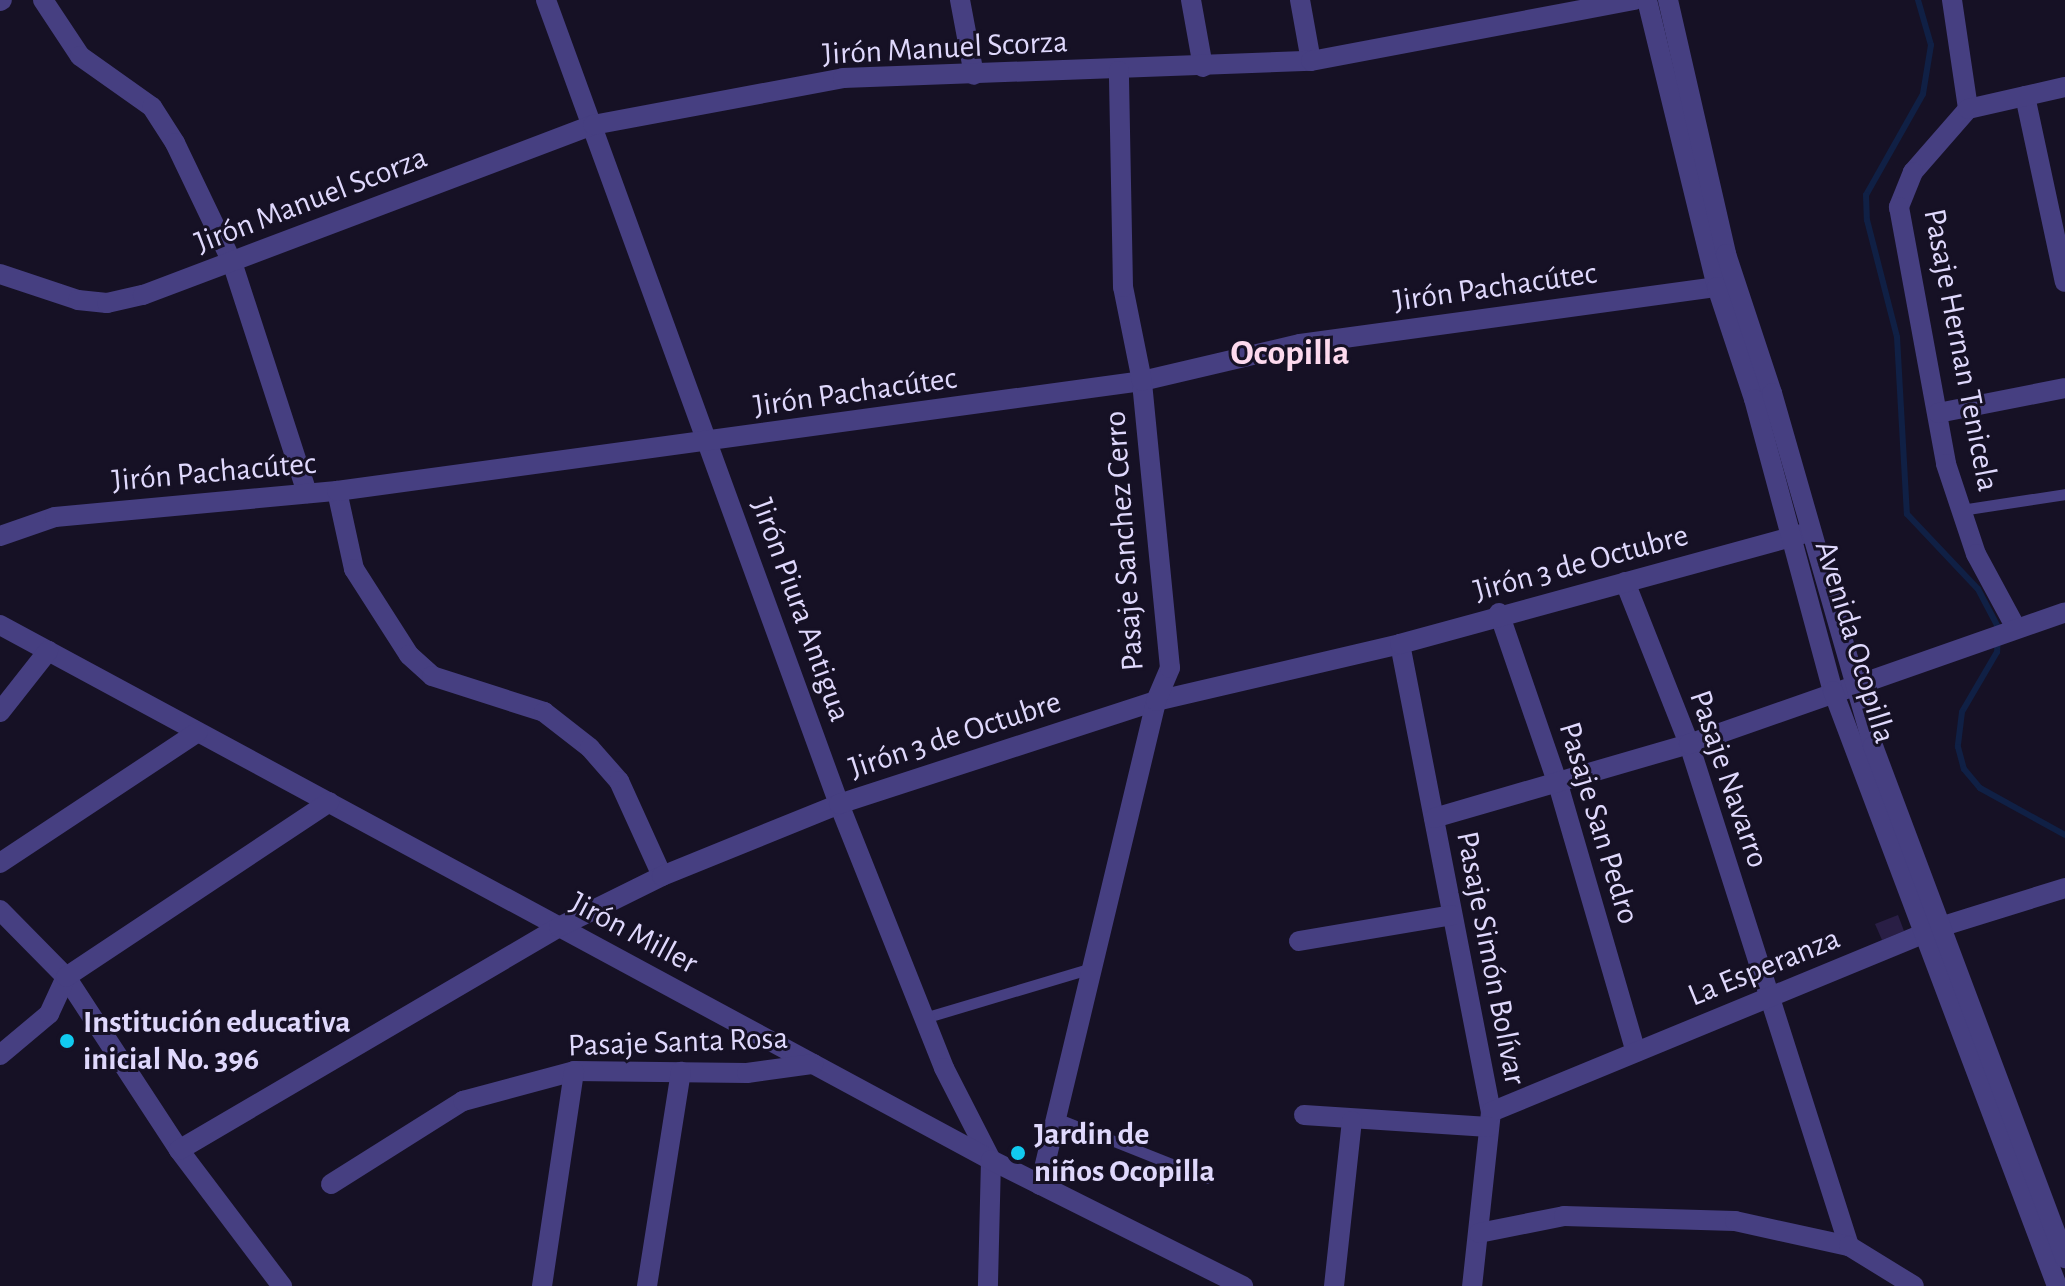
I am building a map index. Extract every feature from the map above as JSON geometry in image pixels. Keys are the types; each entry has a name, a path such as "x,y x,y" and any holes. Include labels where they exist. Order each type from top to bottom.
{"street":[{"path":"43,0 80,56 152,107 206,202 232,262 307,493"},
{"name":"Jirón Piura Antigua","path":"546,0 839,804 924,1018 991,1160 988,1286"},
{"path":"960,0 974,75"},
{"path":"1191,0 1203,67"},
{"path":"1300,0 1311,61"},
{"name":"Jirón Manuel Scorza","path":"1,277 78,300 107,303 143,295 593,125 843,78 1119,71 1311,61 1635,0"},
{"name":"Avenida Ocopilla","path":"1647,0 1717,287 1854,683 1931,931 2057,1286"},
{"name":"Avenida Ocopilla","path":"1668,0 1726,254 1801,535 1833,691 2065,1258"},
{"path":"1952,0 1968,109 2065,87"},
{"name":"Pasaje Sanchez Cerro","path":"1040,1185 1156,701 1170,668 1142,381 1123,287 1119,71"},
{"path":"2025,96 2059,223 2065,282"},
{"name":"Pasaje Hernan Tenicela","path":"1968,109 1908,179 1899,207 1946,464 1976,554 2016,628"},
{"name":"Jirón Pachacútec","path":"0,536 55,517 337,491 708,444 1142,381 1300,344 1717,287"},
{"path":"1938,413 2065,388"},
{"path":"337,491 354,569 409,655 432,676 544,712 590,748 619,781 662,876"},
{"name":"Jirón 3 de Octubre","path":"179,1150 559,927 662,876 839,804 1156,701 1400,644 1499,613 1801,535"},
{"name":"Pasaje Navarro","path":"1625,582 1689,744 1849,1246"},
{"name":"Pasaje San Pedro","path":"1499,613 1558,784 1636,1052"},
{"path":"1434,818 1689,744 1985,638 2063,619"},
{"name":"Jirón Miller","path":"0,625 991,1160 1243,1286"},
{"name":"Pasaje Simón Bolívar","path":"1400,644 1490,1120 1472,1286"},
{"path":"0,712 48,651"},
{"path":"0,863 198,732"},
{"path":"0,1055 49,1014 66,977 329,802"},
{"name":"La Esperanza","path":"1490,1120 1636,1052 1931,931 2065,888"},
{"path":"0,910 66,977 179,1150 282,1286"},
{"path":"1299,941 1452,915"},
{"name":"Pasaje Santa Rosa","path":"331,1184 463,1101 574,1071 786,1072 813,1064"},
{"path":"542,1286 574,1071"},
{"path":"647,1286 681,1072"},
{"path":"1304,1115 1352,1121 1490,1120"},
{"path":"1334,1286 1352,1121"},
{"path":"1479,1233 1564,1216 1679,1216 1735,1221 1849,1246 1914,1286"}],"lane":[{"path":"1961,510 2065,494"},
{"path":"924,1018 1092,968"},
{"path":"1056,1118 1207,1178"}],"building":[{"path":"1898,915 1904,931 1882,940 1875,924"}],"waterway":[{"path":"1918,0 1931,45 1923,94 1866,195 1867,220 1897,337 1907,514 1978,589 1998,627 1997,652 1962,712 1958,747 1964,769 1980,788 2065,835"}],"place":[{"name":"Institución educativa inicial No. 396","path":"67,1041"},
{"name":"Jardin de niños Ocopilla","path":"1018,1153"}],"district":[{"name":"Ocopilla","path":"1290,354"}]}
